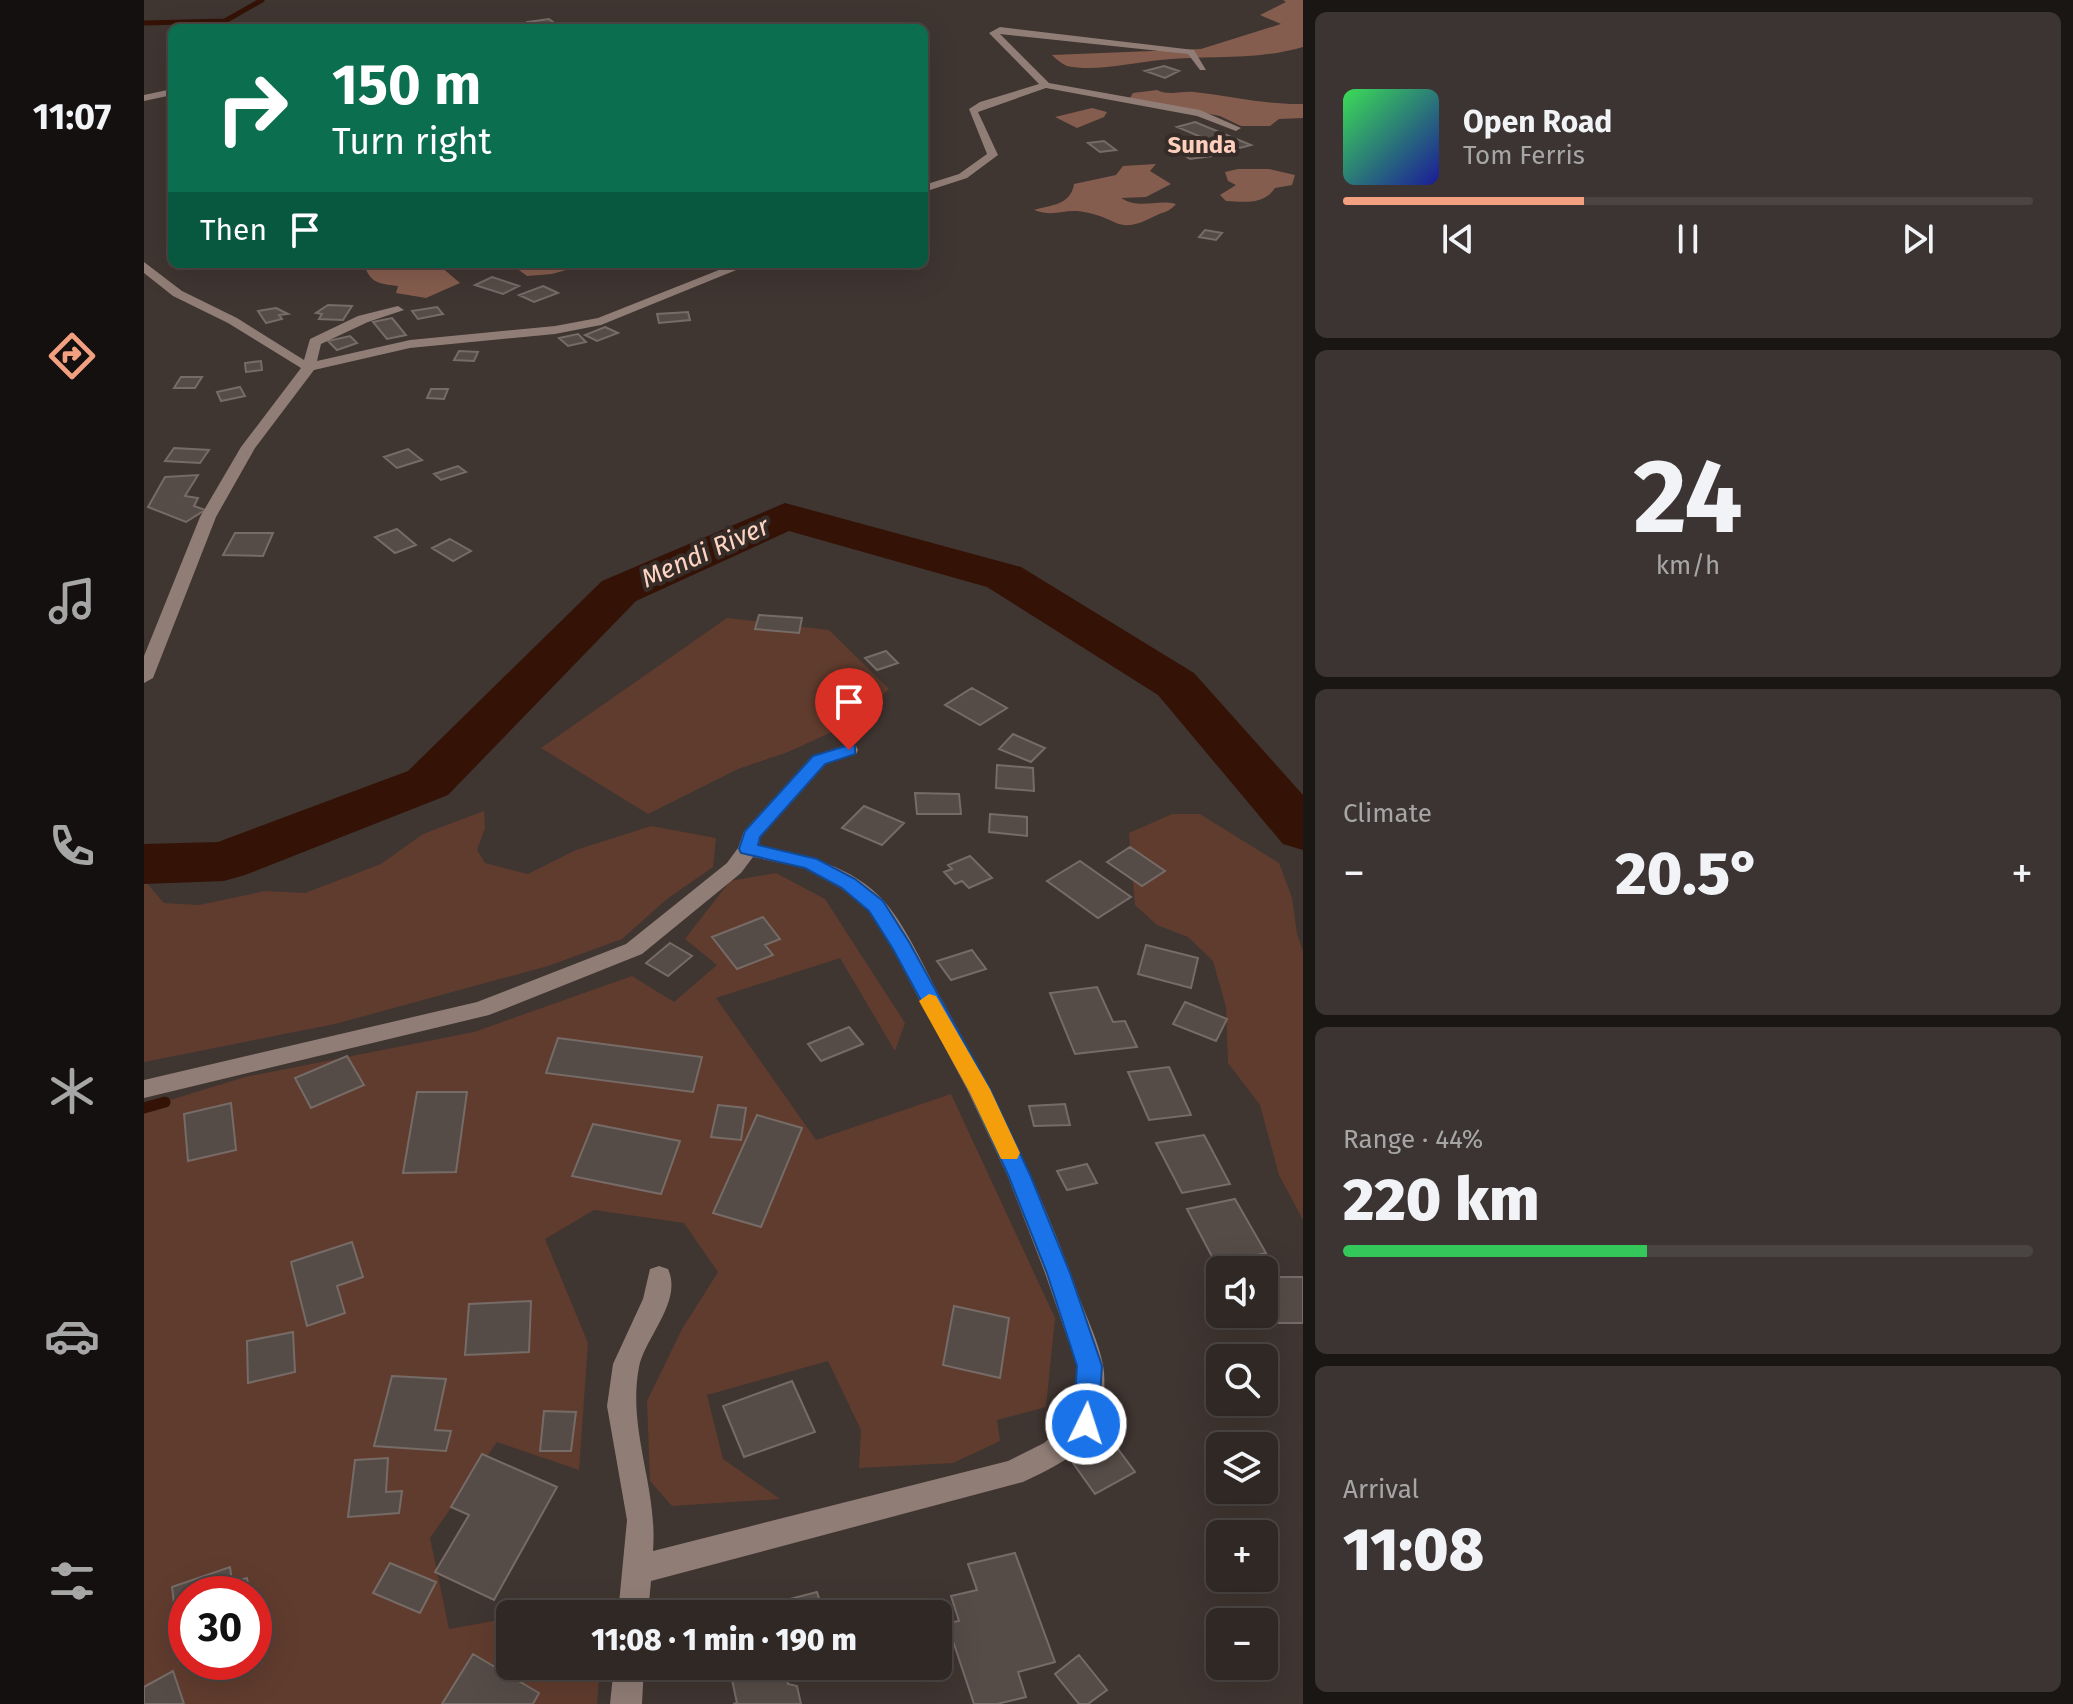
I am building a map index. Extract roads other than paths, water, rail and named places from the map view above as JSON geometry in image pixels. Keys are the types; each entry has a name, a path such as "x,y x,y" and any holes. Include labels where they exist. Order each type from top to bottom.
{"street":[{"path":"1046,85 994,33 1000,30 1191,52 1203,68"},
{"path":"928,188 963,176 993,155 973,111 984,104 1046,85 1200,113 1236,128"},
{"path":"144,98 168,93"},
{"path":"144,266 168,287 245,327 282,356 309,367 410,344 555,330 601,321 735,268"},
{"path":"144,678 208,517 248,447 309,367 315,342 363,319 398,310"},
{"path":"144,1089 481,1009 634,949 734,868 748,849 751,836 819,760 849,750"},
{"path":"638,1568 667,1564 1013,1473 1054,1452 1086,1424 1090,1366 1058,1273 1020,1177 979,1089 902,947 876,906 849,884 810,863 748,849"},
{"path":"635,1600 641,1520 621,1406 626,1364 656,1299 659,1277"},
{"path":"626,1704 628,1680"}],"waterway":[{"path":"144,23 225,21 262,0"},
{"name":"Mendi River","path":"144,864 224,861 428,783 619,591 785,516 909,548 1004,577 1176,684 1303,831"},
{"path":"144,1108 165,1102"}],"district":[{"name":"Sunda","path":"1202,145"}]}
